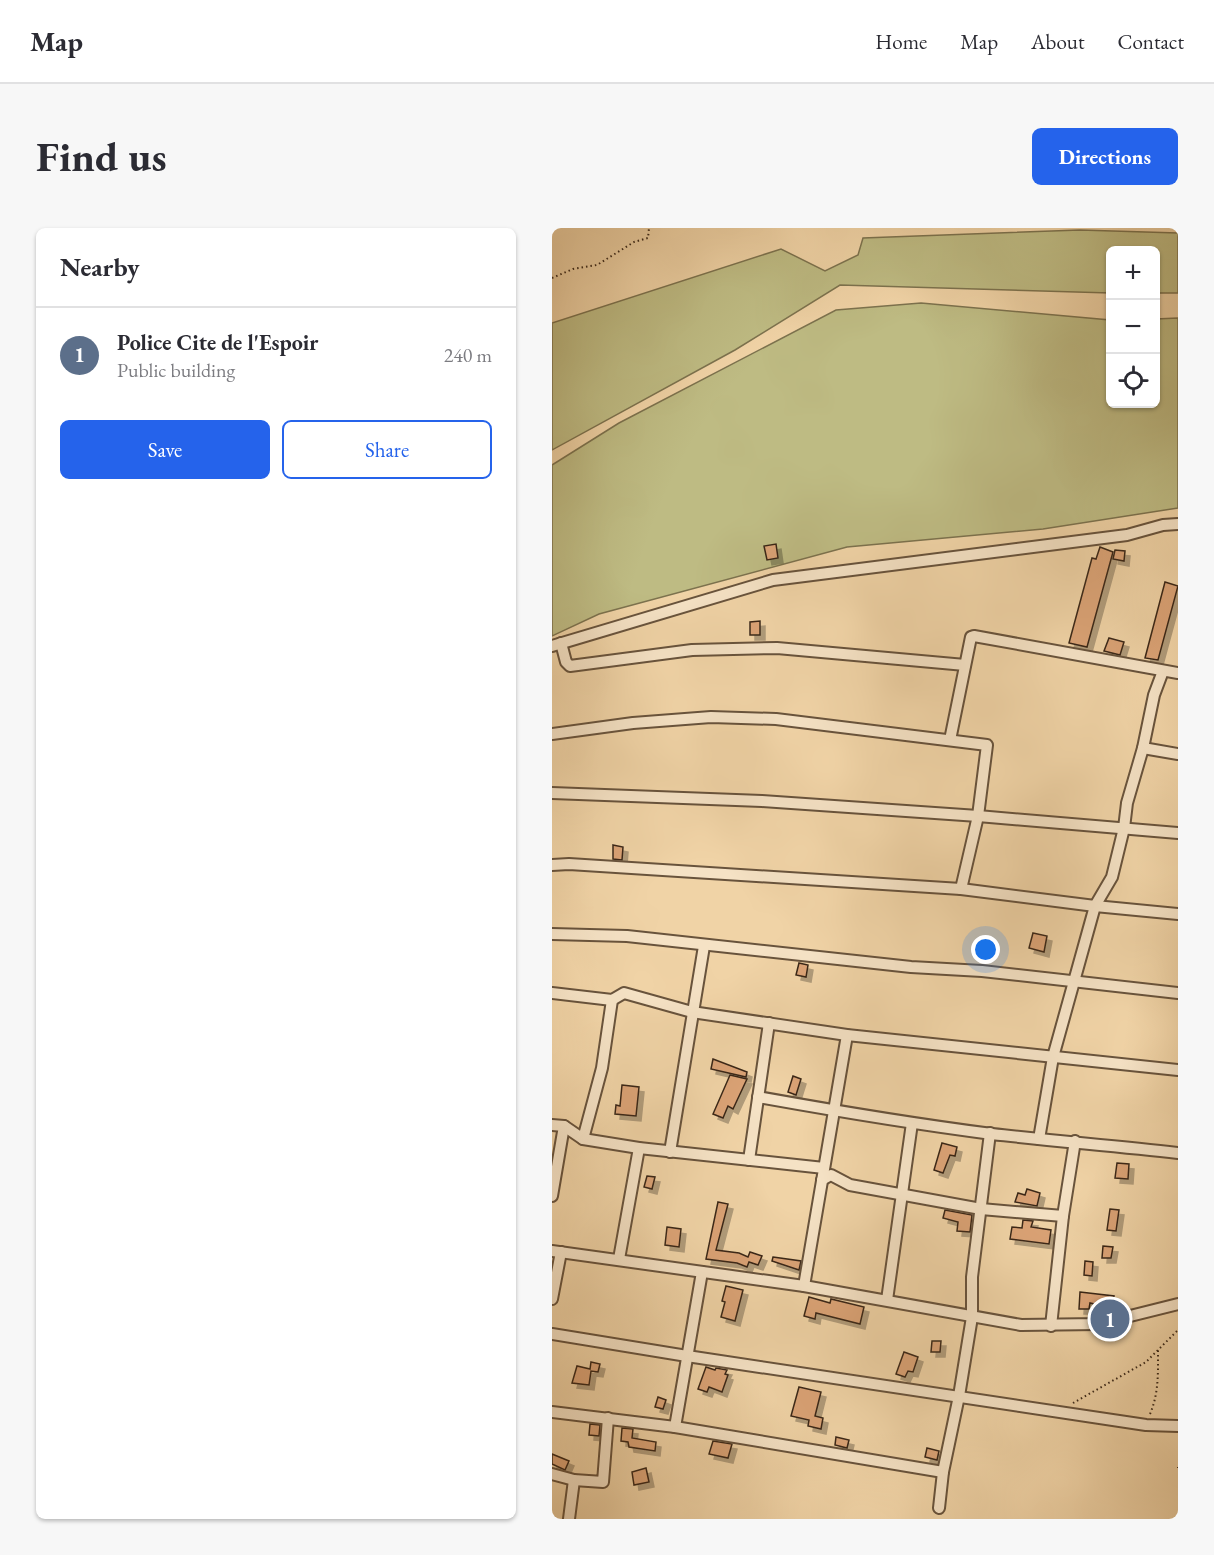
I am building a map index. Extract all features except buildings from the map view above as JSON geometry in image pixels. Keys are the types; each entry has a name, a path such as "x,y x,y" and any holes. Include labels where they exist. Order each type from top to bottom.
{"street":[{"path":"965,665 777,648 692,650 570,666 557,645 773,580 1127,535 1163,525 1178,524"},
{"path":"950,740 971,637 974,636 1178,673"},
{"path":"1039,1139 1053,1057 1095,906 1112,877 1124,828 1127,803 1143,748 1154,695 1163,671"},
{"path":"552,734 633,723 711,717 776,719 988,746 978,816 961,889"},
{"path":"1143,748 1178,754"},
{"path":"552,793 762,801 1178,833"},
{"path":"552,865 569,864 961,889 1178,914"},
{"path":"552,934 627,936 1178,993"},
{"path":"670,1152 704,945"},
{"path":"552,993 612,1000 624,993 692,1012 847,1035 1178,1070"},
{"path":"583,1138 602,1068 612,1000"},
{"path":"749,1160 769,1023"},
{"path":"804,1286 847,1035"},
{"path":"758,1097 912,1123 1039,1139 1178,1152"},
{"path":"887,1300 912,1123"},
{"path":"552,1125 564,1126 583,1138 639,1148 824,1167"},
{"path":"552,1196 564,1126"},
{"path":"939,1508 943,1472 972,1317 972,1276 990,1133"},
{"path":"1051,1326 1063,1216 1075,1141"},
{"path":"619,1259 639,1148"},
{"path":"822,1180 831,1175 850,1185 981,1209 1063,1216"},
{"path":"552,1299 557,1252 804,1286 1021,1325 1098,1324 1178,1304"},
{"path":"675,1427 702,1272"},
{"path":"552,1334 1146,1425 1178,1426"},
{"path":"552,1412 675,1427 943,1472"},
{"path":"552,1474 574,1480 603,1482 608,1418"},
{"path":"569,1519 574,1480"}],"path":[{"path":"552,278 573,269 597,265 634,242 648,238 649,228"},
{"path":"1070,1405 1146,1362 1178,1330"},
{"path":"1146,1425 1155,1403 1158,1386 1158,1350"}],"shaded area":[{"path":"1080,230 1178,233 1178,293 1160,293 1160,246 1106,246 1106,293 840,285 735,350 552,450 552,323 781,249 825,271 858,255 863,238"},
{"path":"921,303 1106,320 1106,408 1160,408 1160,319 1178,318 1178,508 1043,529 847,547 599,614 552,636 552,465 619,423 836,310"}],"place":[{"name":"Police Cite de l'Espoir","path":"1110,1319"}]}
